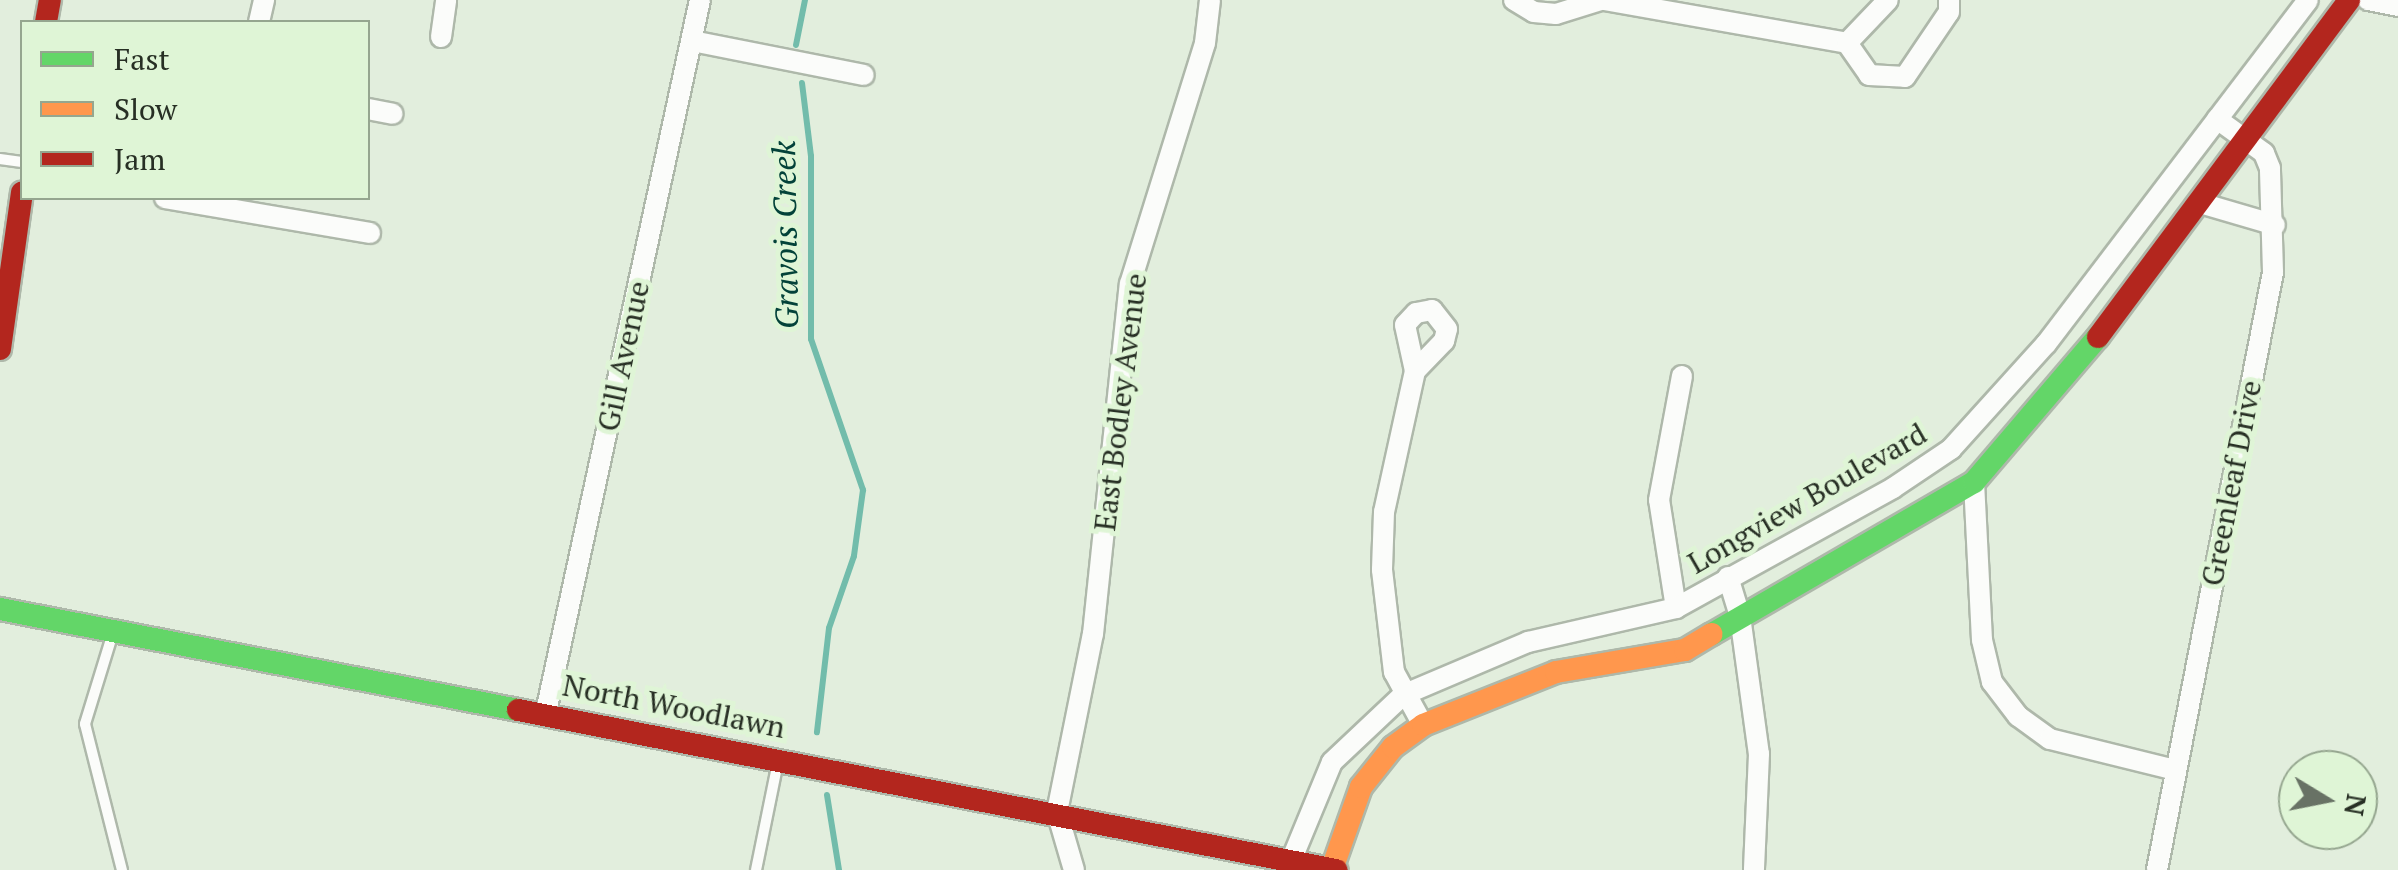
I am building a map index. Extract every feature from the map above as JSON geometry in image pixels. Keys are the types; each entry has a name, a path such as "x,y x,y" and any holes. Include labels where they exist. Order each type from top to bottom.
{"street":[{"path":"441,37 446,0"},
{"name":"Gill Avenue","path":"546,712 700,0"},
{"name":"East Bodley Avenue","path":"1057,812 1093,634 1130,284 1205,43 1210,0"},
{"path":"1514,0 1534,12 1556,14 1603,0 1847,42 1869,74 1904,76 1949,12 1948,0"},
{"path":"1847,42 1888,0"},
{"name":"Longview Boulevard","path":"1291,861 1332,762 1403,695 1528,642 1676,608 1893,488 1950,449 2046,344 2308,0"},
{"path":"1334,870 1361,788 1393,747 1423,725 1556,672 1685,650 1974,482 2072,370 2249,140 2349,0"},
{"path":"2368,0 2398,6"},
{"path":"692,41 864,75"},
{"path":"370,109 393,114"},
{"name":"Greenleaf Drive","path":"2156,870 2273,272 2275,224 2270,168 2249,140 2217,119"},
{"path":"0,349 21,200"},
{"path":"177,200 370,233"},
{"path":"2200,203 2275,224"},
{"path":"1415,371 1383,532 1385,619 1403,695 1423,725"},
{"path":"1676,608 1660,500 1682,376"},
{"path":"1974,482 1982,640 1992,682 2018,716 2050,739 2175,770"},
{"path":"1728,577 1740,616 1759,754 1754,870"},
{"name":"North Woodlawn","path":"0,608 779,756 1334,870"},
{"path":"1057,812 1074,870"}],"lane":[{"path":"114,630 85,724 122,870"},
{"path":"756,870 779,756"}],"waterway":[{"name":"Gravois Creek","path":"796,45 805,0"},
{"name":"Gravois Creek","path":"802,83 811,156 811,339 863,490 854,556 829,628 817,732"},
{"name":"Gravois Creek","path":"827,795 839,870"}],"traffic: fast":[{"path":"1712,634 1974,482 2098,337"},
{"path":"0,609 518,710"}],"traffic: slow":[{"path":"1332,869 1361,787 1393,747 1423,725 1556,672 1685,650 1712,634"}],"traffic: jam":[{"path":"46,20 50,0"},
{"path":"2098,337 2349,0"},
{"path":"0,349 21,200"},
{"path":"518,710 1336,870"}]}
